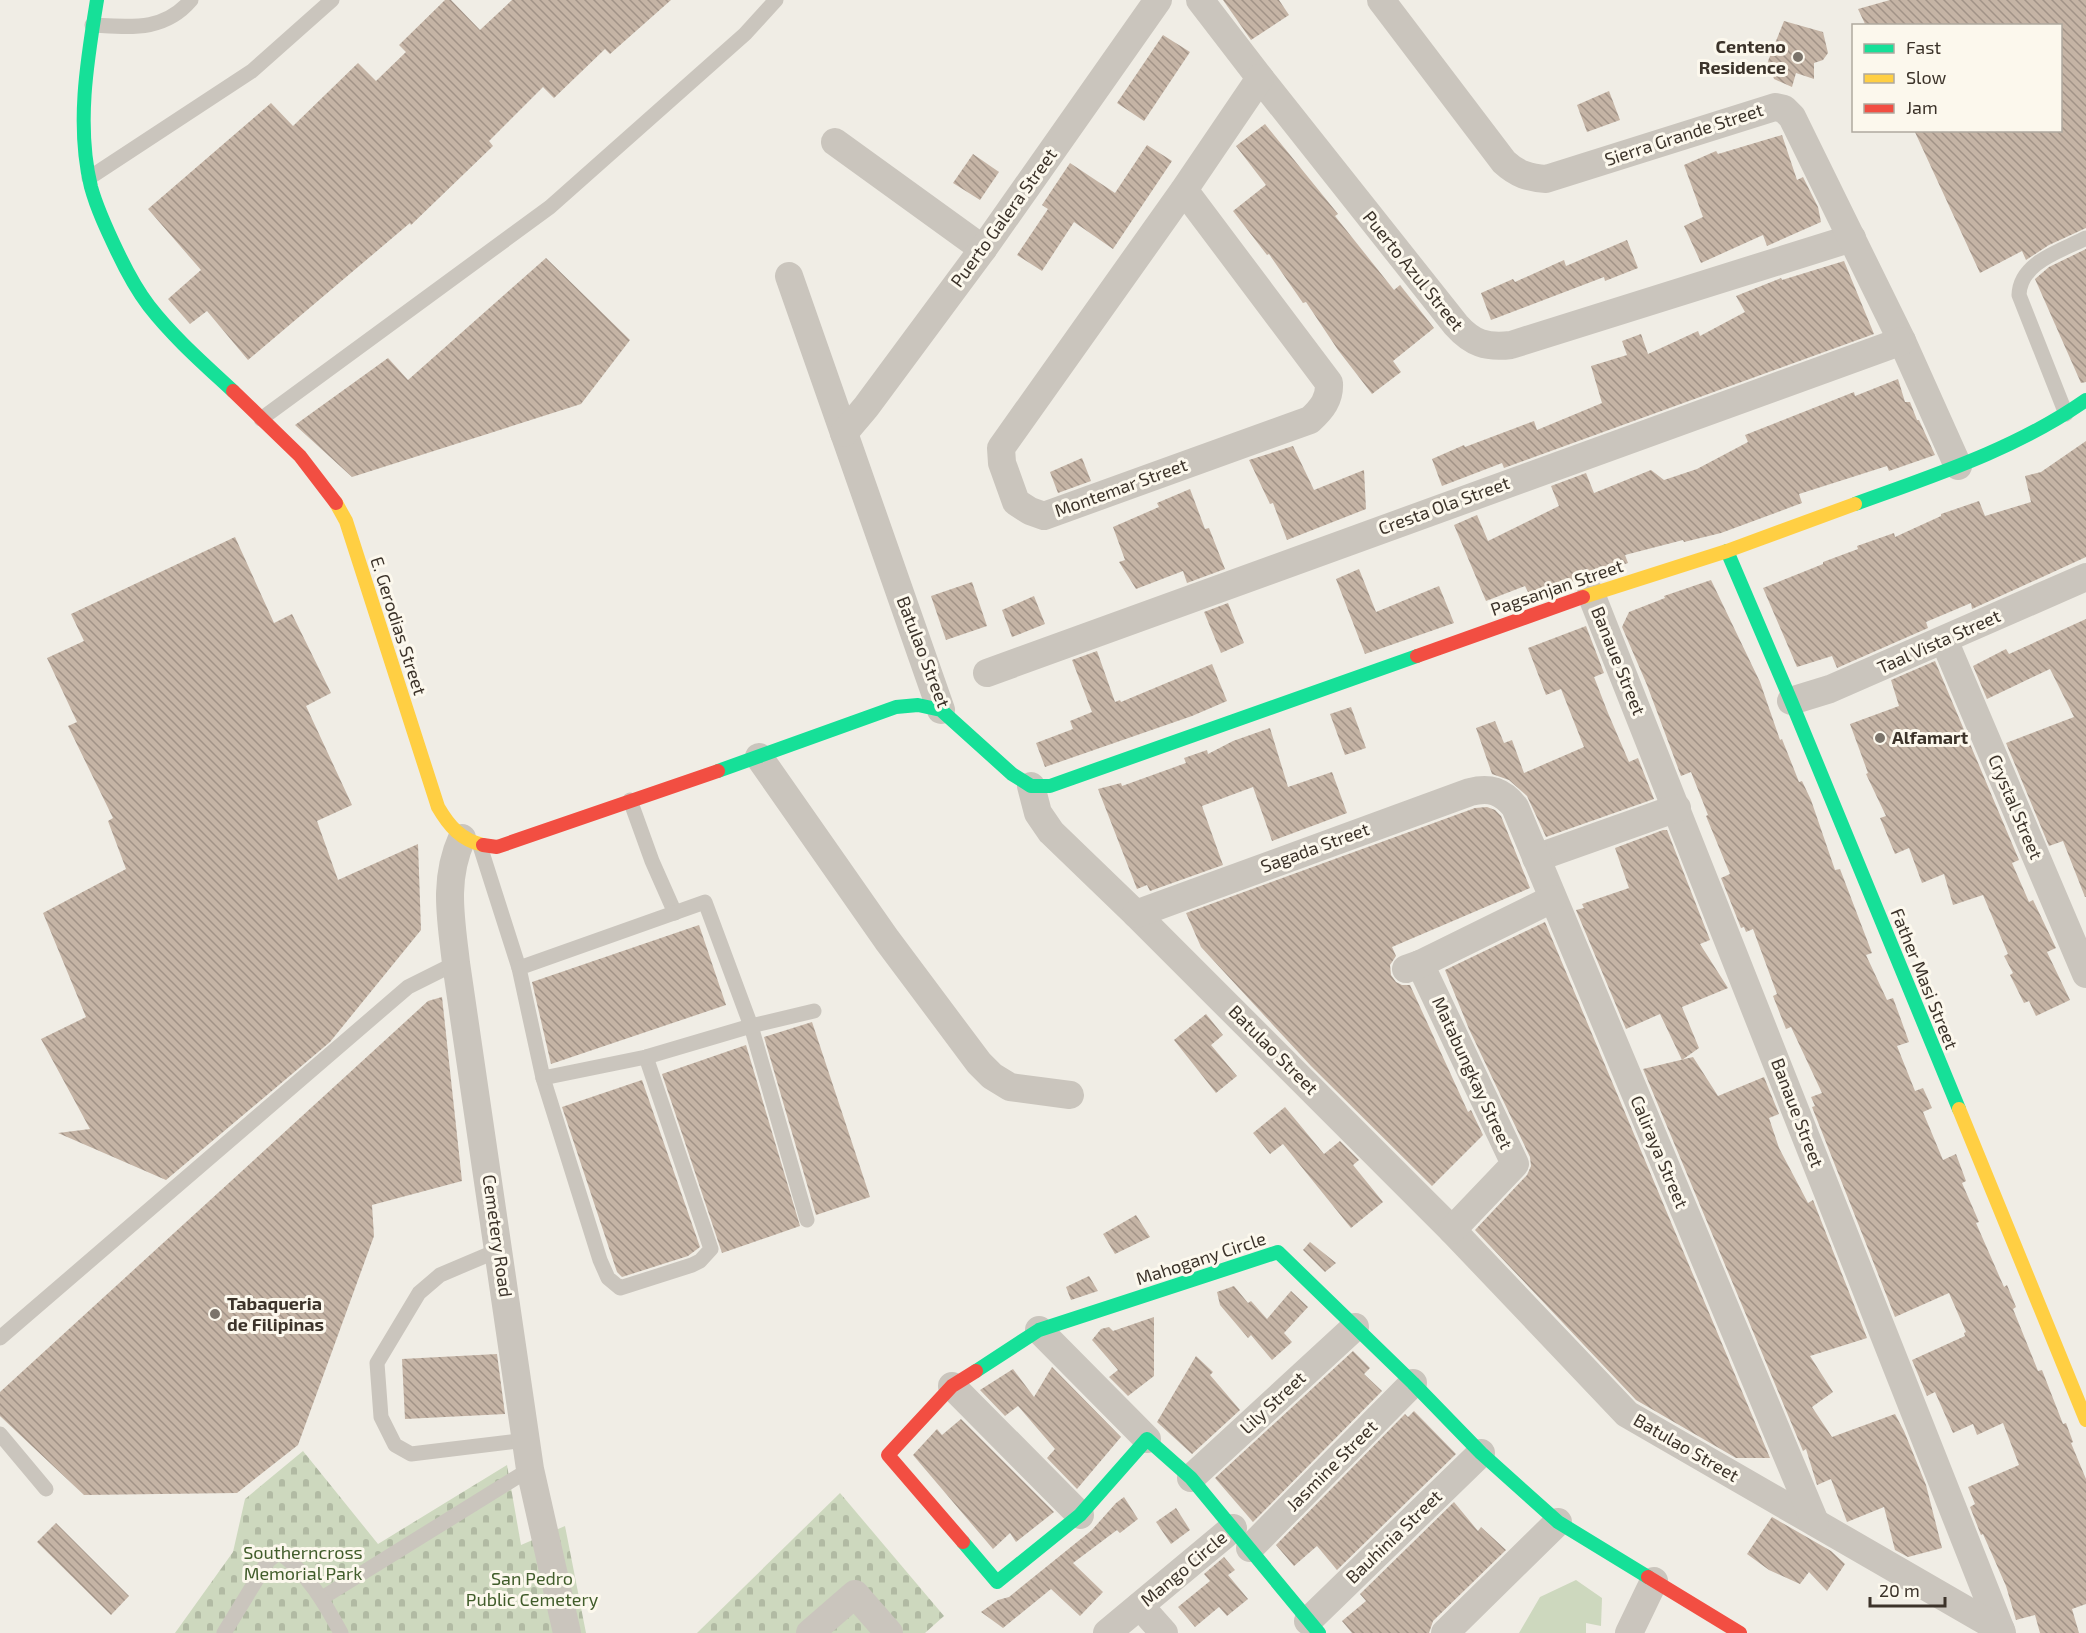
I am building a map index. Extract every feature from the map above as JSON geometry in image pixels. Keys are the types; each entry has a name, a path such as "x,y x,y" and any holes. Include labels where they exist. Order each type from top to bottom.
{"street":[{"name":"E. Gerodias Street","path":"97,0 86,75 84,123 89,178 111,239 129,275 150,308 178,339 298,454 335,500 346,521 438,807 448,824 471,842"},
{"name":"Puerto Galera Street","path":"844,433 866,407 983,249 1158,0"},
{"name":"Puerto Azul Street","path":"1200,0 1456,325 1466,336 1479,343 1495,347 1511,345 1852,238"},
{"name":"Sierra Grande Street","path":"1381,0 1504,162 1522,175 1546,179 1775,106 1784,109 1792,117 1852,238 1902,341 1958,466"},
{"name":"Montemar Street","path":"1184,190 1329,383 1330,393 1326,402 1310,420 1044,516 1030,511 1016,502 1002,463 1001,448 1184,190 1260,78"},
{"path":"835,142 983,249"},
{"name":"Batulao Street","path":"789,276 941,710 1012,774 1031,786 1038,813 1051,832 1452,1230 1627,1414 2001,1632"},
{"name":"Cresta Ola Street","path":"987,673 1902,341"},
{"name":"Pagsanjan Street","path":"1031,786 1050,786 1068,780 1591,594 1727,551 2007,446 2066,414 2086,400"},
{"name":"Father Masi Street","path":"1727,551 2082,1402"},
{"name":"Taal Vista Street","path":"1791,701 1830,689 2086,578"},
{"name":"Banaue Street","path":"1591,594 2001,1632"},
{"name":"Crystal Street","path":"1944,640 2086,974"},
{"path":"471,842 497,847 759,757 896,707 914,704 928,705 941,710"},
{"path":"759,757 887,940 979,1063 992,1076 1010,1087 1070,1095"},
{"name":"Sagada Street","path":"1136,914 1470,792 1482,788 1495,790"},
{"name":"Caliraya Street","path":"1495,790 1506,796 1515,807 1815,1522"},
{"path":"1536,858 1677,808"},
{"name":"Cemetery Road","path":"471,842 454,857 450,875 449,908 530,1469 567,1633"},
{"name":"Matabungkay Street","path":"1452,1230 1515,1164 1413,967 1552,899"},
{"name":"Mahogany Circle","path":"1080,1515 997,1582 888,1455 952,1386 1039,1330 1278,1252 1413,1383 1481,1453 1558,1522 1737,1632"},
{"name":"Lily Street","path":"1191,1478 1355,1327"},
{"path":"1039,1330 1147,1439 1191,1478 1313,1627"},
{"name":"Jasmine Street","path":"1242,1538 1413,1383"},
{"path":"952,1386 1080,1515 1147,1439"},
{"name":"Bauhinia Street","path":"1313,1627 1481,1453"},
{"path":"1445,1633 1558,1522"},
{"name":"Mango Circle","path":"1107,1633 1140,1605 1242,1538"},
{"path":"1629,1633 1654,1581"},
{"path":"810,1633 855,1594 889,1633"},
{"path":"1140,1605 1164,1633"}],"lane":[{"path":"92,25 128,27 160,23 184,8 190,0"},
{"path":"89,178 252,71 332,0"},
{"path":"261,419 550,207 745,34 776,0"},
{"path":"2066,414 2019,295 2020,283 2025,273 2034,265 2086,238"},
{"path":"630,800 652,861 675,913"},
{"path":"471,842 519,968 543,1078 600,1260 608,1278 620,1288 692,1265 700,1261 711,1249 646,1057"},
{"path":"519,968 705,902 751,1026 807,1220"},
{"path":"0,1338 408,987 456,963"},
{"path":"543,1078 646,1057 751,1026 814,1011"},
{"path":"499,1250 440,1275 419,1293 377,1363 381,1417 395,1445 411,1454 526,1440"},
{"path":"0,1434 46,1489"},
{"path":"322,1598 530,1469"},
{"path":"224,1633 268,1561 279,1552 291,1561 322,1598 341,1633"}],"green space":[{"name":"Southerncross Memorial Park","path":"303,1451 378,1544 507,1465 521,1545 565,1526 586,1633 175,1633 233,1552 245,1499"},
{"path":"840,1493 944,1616 925,1633 697,1633"},
{"path":"1576,1580 1602,1598 1601,1626 1586,1623 1586,1633 1519,1633 1540,1597"}],"building":[{"path":"445,0 451,0 480,30 512,0 671,0 610,54 605,49 554,98 543,87 489,141 493,146 411,225 410,223 248,360 207,311 190,324 168,299 201,270 148,209 271,103 293,126 358,63 376,81 406,52 399,45"},
{"path":"1223,0 1279,0 1289,15 1251,40"},
{"path":"1890,0 2086,0 2086,228 2049,245 2026,260 2022,251 1980,273 1915,132 2062,132 2062,24 1865,24 1858,9"},
{"name":"Centeno Residence","path":"1784,21 1823,32 1828,53 1823,60 1814,63 1814,79 1796,73 1792,87 1774,79 1768,61"},
{"path":"1163,35 1190,52 1144,121 1117,103"},
{"path":"1609,91 1620,120 1587,132 1577,105"},
{"path":"1265,124 1338,214 1335,216 1394,290 1400,285 1434,328 1393,361 1401,372 1372,394 1338,350 1306,302 1303,303 1269,254 1267,255 1233,211 1266,185 1236,146"},
{"path":"1782,135 1797,180 1803,177 1818,207 1821,222 1767,246 1763,235 1701,263 1684,226 1703,217 1684,165 1716,151 1718,154"},
{"path":"1147,145 1172,161 1113,249 1074,222 1042,271 1017,255 1048,209 1042,205 1070,163 1115,193"},
{"path":"973,154 999,172 980,200 953,183"},
{"path":"1627,240 1638,268 1605,281 1604,277 1491,320 1481,293 1513,279 1515,282 1564,260 1566,266"},
{"path":"2086,249 2086,382 2081,383 2035,279 2049,267"},
{"path":"546,258 630,340 581,404 352,477 295,425 388,358 408,380"},
{"path":"1844,261 1874,334 1504,468 1502,463 1442,486 1432,459 1464,445 1465,447 1534,421 1537,430 1602,403 1591,366 1627,355 1622,341 1641,334 1648,354 1698,331 1700,336 1745,312 1736,296 1781,278 1782,280"},
{"path":"1898,379 1905,402 1910,402 1935,455 1889,471 1887,466 1799,494 1802,503 1721,533 1625,555 1628,563 1530,596 1525,586 1486,601 1454,525 1477,515 1488,541 1559,506 1551,486 1586,473 1594,493 1651,470 1664,480 1697,469 1748,442 1745,435 1854,392 1855,396"},
{"path":"2086,441 2086,557 1972,609 1971,603 1926,622 1928,628 1837,668 1832,656 1797,667 1763,588 1858,549 1857,546 1894,533 1895,537 1941,514 1979,501 1985,516 2031,502 2025,476 2041,472"},
{"path":"1293,446 1314,490 1364,470 1366,509 1287,540 1273,503 1270,504 1249,460"},
{"path":"1082,458 1091,481 1058,493 1050,472"},
{"path":"1190,489 1205,529 1209,528 1225,569 1187,583 1183,571 1136,589 1119,562 1125,560 1113,527 1159,507 1157,503"},
{"path":"235,537 274,623 292,614 331,693 306,706 352,805 317,821 338,880 418,844 421,930 330,1042 166,1180 58,1133 90,1129 41,1039 86,1017 43,913 126,869 108,821 113,818 68,726 77,722 47,658 84,641 71,614"},
{"path":"1359,569 1376,612 1439,586 1454,623 1365,654 1336,579"},
{"path":"1711,580 1760,682 1780,740 1782,739 1799,782 1802,781 1811,800 1835,870 1840,869 1872,953 1866,955 1887,1000 1893,998 1909,1042 1897,1046 1915,1091 1923,1088 1932,1108 1923,1112 1943,1160 1956,1154 1966,1181 1962,1183 1979,1222 1976,1223 2004,1287 2007,1285 2016,1307 2013,1309 2038,1371 2042,1370 2063,1424 2066,1423 2073,1442 2071,1443 2086,1479 2086,1604 2072,1609 2079,1633 2040,1633 2035,1615 2016,1620 2006,1586 1970,1507 1975,1504 1968,1487 2019,1465 2003,1423 1977,1435 1973,1424 1953,1433 1935,1392 1927,1396 1912,1360 1965,1336 1966,1332 1949,1293 1895,1317 1812,1107 1815,1106 1811,1097 1822,1093 1791,1027 1786,1029 1773,996 1777,994 1753,929 1746,932 1744,927 1741,928 1721,878 1730,874 1691,772 1681,776 1647,685 1622,627 1629,612 1665,598 1664,596"},
{"path":"972,582 987,626 946,640 931,596"},
{"path":"1034,596 1045,624 1012,637 1002,610"},
{"path":"1228,603 1244,643 1221,653 1204,612"},
{"path":"2086,619 2085,897 2063,841 2049,846 2006,743 2074,717 2050,669 1987,699 1973,666 2006,649 2009,654"},
{"path":"1586,626 1604,673 1594,677 1608,713 1629,762 1638,758 1654,799 1546,837 1527,796 1509,780 1492,774 1476,728 1495,721 1504,743 1512,740 1524,773 1584,747 1561,689 1546,695 1528,648"},
{"path":"1097,651 1115,702 1120,700 1121,702 1212,664 1227,701 1192,716 1045,767 1036,743 1073,729 1070,721 1092,712 1072,660"},
{"path":"1935,661 2019,860 2012,863 2029,902 2033,900 2056,948 2047,952 2070,1000 2036,1016 2029,1001 2024,1003 2010,975 2013,973 2004,956 2008,954 1983,895 1953,905 1944,874 1922,883 1909,848 1895,854 1880,818 1886,816 1866,774 1868,773 1850,724 1899,706 1891,680"},
{"path":"1351,707 1366,748 1345,755 1330,714"},
{"path":"1270,728 1288,787 1332,772 1347,813 1272,841 1253,787 1202,806 1223,865 1150,891 1147,885 1137,889 1098,789 1121,783 1122,786 1186,763 1184,758 1207,750 1208,754 1233,741"},
{"path":"1487,807 1495,810 1501,816 1530,888 1392,947 1396,956 1390,965 1391,975 1396,982 1410,985 1468,1112 1471,1110 1483,1135 1432,1186 1311,1066 1201,947 1186,913 1475,808"},
{"path":"1667,830 1710,940 1700,944 1728,988 1682,1007 1699,1048 1682,1060 1660,1014 1626,1029 1576,910 1584,908 1582,904 1629,888 1615,848"},
{"path":"1545,922 1770,1458 1736,1458 1636,1400 1475,1230 1527,1175 1531,1166 1530,1157 1469,1029 1445,970"},
{"path":"699,925 726,1005 551,1064 532,982"},
{"name":"Tabaqueria de Filipinas","path":"442,997 462,1181 372,1205 374,1236 298,1445 237,1493 84,1495 0,1416 0,1392 428,1001"},
{"path":"1206,1014 1223,1035 1211,1045 1237,1076 1216,1093 1174,1040"},
{"path":"812,1022 870,1197 816,1215 764,1037"},
{"path":"746,1045 800,1226 722,1253 662,1074"},
{"path":"1693,1057 1718,1096 1764,1077 1779,1114 1769,1118 1779,1148 1808,1203 1813,1200 1867,1338 1810,1356 1833,1392 1812,1407 1832,1437 1895,1414 1926,1485 1942,1548 1908,1557 1895,1550 1884,1507 1847,1522 1831,1479 1817,1485 1806,1449 1803,1451 1643,1069"},
{"path":"642,1080 700,1247 688,1256 622,1277 617,1272 562,1107"},
{"path":"1285,1107 1324,1154 1340,1141 1359,1160 1353,1165 1383,1202 1351,1228 1283,1144 1270,1154 1253,1133"},
{"path":"1136,1215 1150,1237 1115,1254 1103,1234"},
{"path":"1310,1242 1336,1263 1325,1272 1303,1250"},
{"path":"1089,1276 1098,1291 1071,1300 1066,1287"},
{"path":"1234,1286 1248,1303 1251,1301 1267,1319 1291,1291 1308,1307 1284,1333 1292,1342 1272,1360 1251,1335 1248,1338 1220,1305 1217,1292"},
{"path":"1154,1317 1154,1376 1128,1396 1109,1377 1118,1370 1092,1340 1101,1329 1109,1327 1113,1331"},
{"path":"1353,1351 1370,1368 1364,1374 1382,1391 1253,1522 1215,1478"},
{"path":"497,1354 505,1414 405,1419 402,1359"},
{"path":"1196,1356 1213,1372 1210,1375 1240,1410 1192,1454 1157,1422"},
{"path":"1052,1367 1121,1437 1077,1489 1047,1458 1055,1449 1018,1406 1005,1416 980,1390 1013,1369 1034,1397"},
{"path":"1414,1411 1456,1454 1337,1570 1317,1546 1294,1566 1276,1545 1405,1414 1408,1417"},
{"path":"961,1419 1054,1512 1016,1542 1010,1533 993,1549 913,1455 937,1429 942,1435"},
{"path":"1124,1497 1138,1519 1120,1533 1117,1530 1073,1563 1103,1592 1080,1616 1051,1589 1003,1628 981,1612 998,1600 1009,1597 1092,1530"},
{"path":"1454,1502 1478,1531 1481,1527 1506,1550 1433,1621 1429,1633 1352,1633 1342,1621 1366,1601 1360,1594"},
{"path":"1176,1508 1190,1530 1171,1544 1156,1522"},
{"path":"1772,1517 1831,1551 1845,1564 1827,1591 1809,1572 1800,1584 1769,1570 1747,1554"},
{"path":"56,1523 129,1596 111,1615 37,1542"},
{"path":"1224,1557 1235,1570 1228,1575 1248,1599 1227,1616 1219,1607 1195,1627 1178,1607 1210,1581 1204,1574"}],"traffic: fast":[{"path":"97,0 87,70 84,117 87,164 96,203 124,265 144,300 179,340 233,391"},
{"path":"1855,504 2003,447 2032,433 2086,400"},
{"path":"1727,551 1959,1109"},
{"path":"718,771 896,707 918,705 941,710 1012,774 1031,786 1050,786 1417,656"},
{"path":"976,1371 1039,1330 1278,1252 1413,1383 1481,1453 1558,1522 1648,1577"},
{"path":"963,1542 997,1582 1080,1515 1147,1439 1191,1478 1319,1633"}],"traffic: slow":[{"path":"336,503 346,521 438,807 456,831 468,840 483,845"},
{"path":"1583,597 1727,551 1855,504"},
{"path":"1959,1109 2086,1420"}],"traffic: jam":[{"path":"233,391 300,456 336,503"},
{"path":"1417,656 1583,597"},
{"path":"483,845 497,847 718,771"},
{"path":"963,1542 888,1455 952,1386 976,1371"},
{"path":"1648,1577 1740,1633"}],"place":[{"name":"Centeno Residence","path":"1798,57"},
{"name":"Alfamart","path":"1880,738"},
{"name":"Tabaqueria de Filipinas","path":"215,1314"}],"park label":[{"name":"San Pedro Public Cemetery","path":"532,1589"}]}
